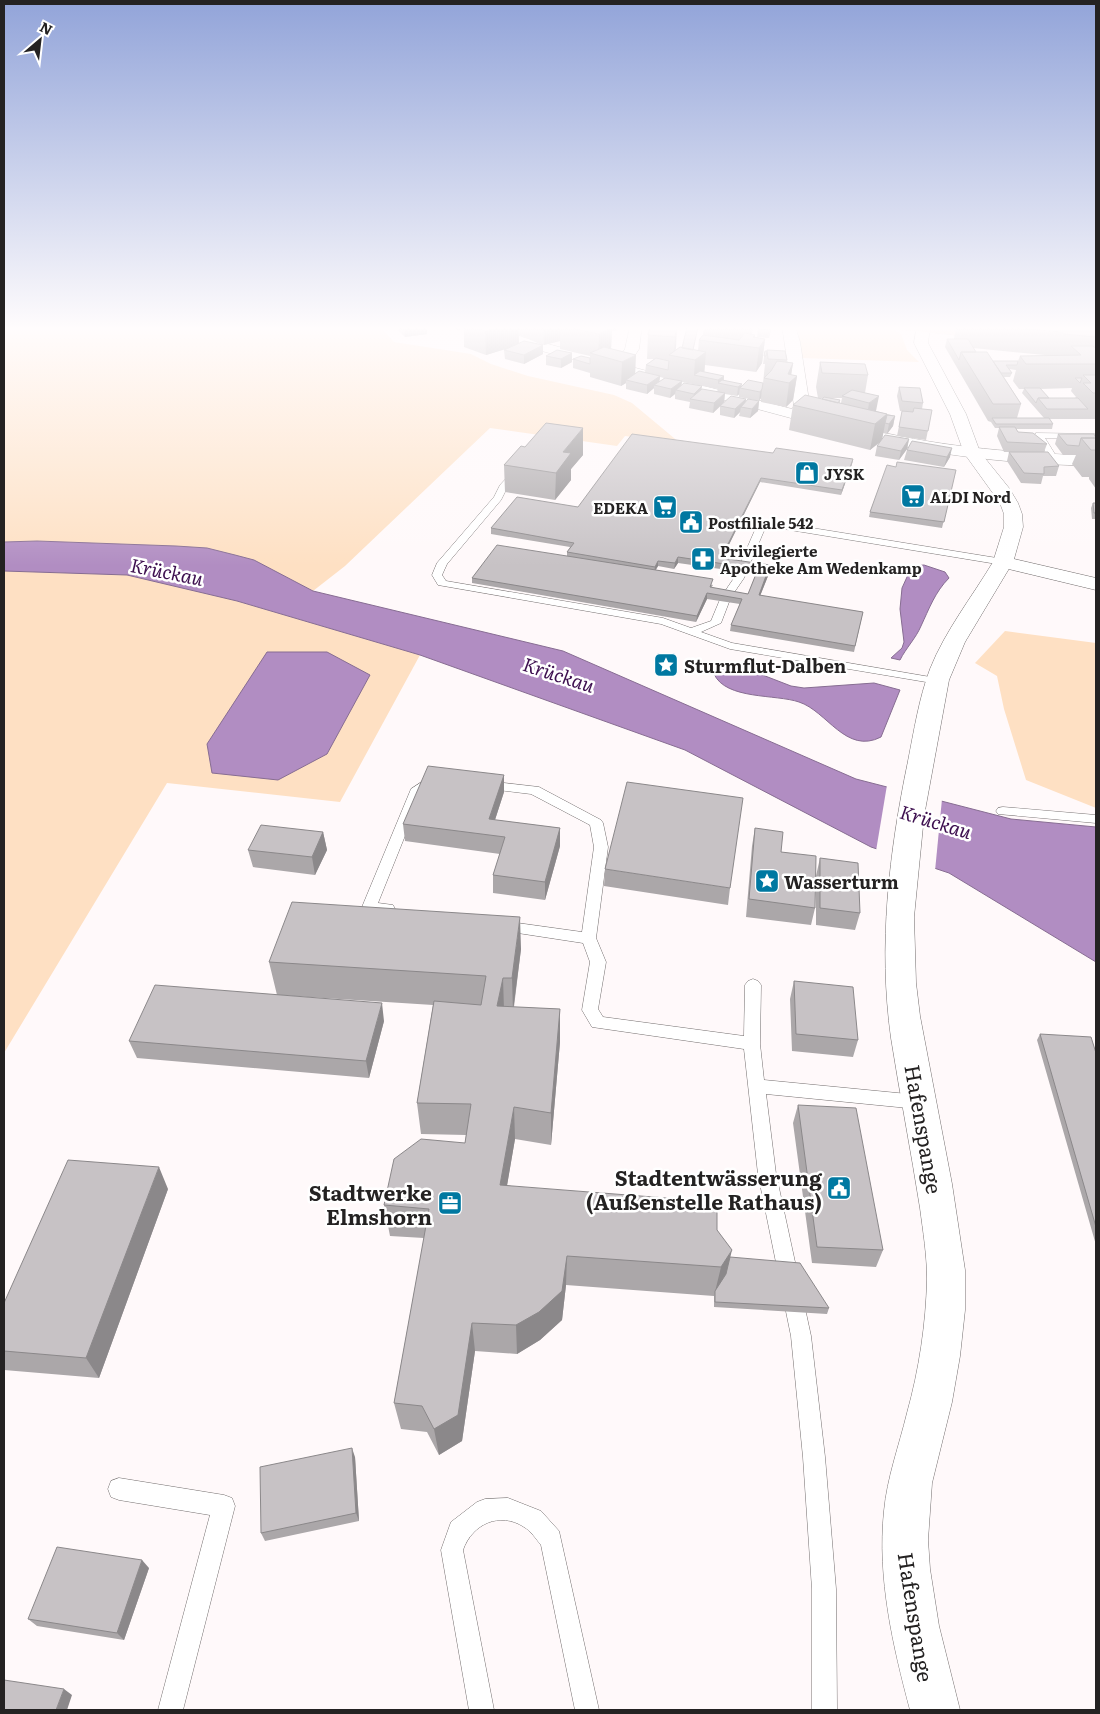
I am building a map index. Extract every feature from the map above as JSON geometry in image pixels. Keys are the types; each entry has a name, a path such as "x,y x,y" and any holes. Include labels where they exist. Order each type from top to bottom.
{"street":[{"path":"764,406 840,427"},
{"path":"795,414 802,406"},
{"name":"Hafenspange","path":"934,1710 911,1607 904,1559 905,1523 910,1483 931,1404 942,1350 946,1279 940,1220 904,1017 900,980 900,926 903,877 917,778 938,681 961,630 1003,562 1015,529 1014,513 1010,501 972,453 954,406"},
{"path":"859,432 905,444 1003,457 1096,460"},
{"path":"1003,562 1096,584"}],"lane":[{"path":"1054,459 1038,435 1096,436"},
{"path":"522,466 503,487 498,498 442,564 437,575 442,582 663,621 730,646 938,681"},
{"path":"689,632 716,623 726,597 739,578 763,523 1003,562"},
{"path":"398,911 369,907 417,789 432,778 450,780"},
{"path":"469,782 534,790 596,823 601,848 589,938 598,962 590,1010 598,1023 752,1044"},
{"path":"1003,811 1096,819"},
{"path":"493,924 589,938"},
{"path":"753,985 752,1044 767,1174 801,1336 814,1457 824,1589 824,1710"},
{"path":"757,1086 920,1102"},
{"path":"118,1489 224,1506 171,1710"},
{"path":"481,1710 452,1550 459,1530 485,1510 508,1509 533,1519 551,1539 587,1710"}],"shaded area":[{"path":"4,406 636,406 680,443 625,436 617,446 490,428 345,566 313,591 254,560 207,548 37,541 4,542"},
{"path":"4,571 127,575 237,601 420,655 340,802 167,783 4,1053"},
{"path":"1005,631 1096,643 1096,808 1026,780 1004,709 997,676 975,663"}],"water":[{"name":"Krückau","path":"37,541 207,548 254,560 313,591 563,651 856,779 1011,819 1096,827 1096,962 949,873 871,847 685,750 420,655 237,601 127,575 4,571 4,542"},
{"path":"924,565 945,572 949,578 936,595 919,630 900,660 891,658 902,648 904,642 900,609 902,588 912,566"},
{"path":"267,652 327,652 370,675 327,754 278,780 212,773 207,744"},
{"path":"729,667 760,674 791,686 804,688 874,683 900,690 881,737 869,741 857,740 837,730 819,714 799,702 752,695 729,688 720,682 714,674 717,670"}],"pier":[{"path":"887,785 942,799 935,871 876,851"}],"building":[{"path":"720,406 738,406 735,409"},
{"path":"742,406 755,406 752,409"},
{"path":"797,406 852,406 887,414 875,424"},
{"path":"1045,406 1085,406 1088,409 1047,409"},
{"path":"914,408 932,410 928,431 899,427 902,411 913,412"},
{"path":"887,415 895,416 889,424 885,423"},
{"path":"992,418 1049,418 1053,424 996,424"},
{"path":"546,423 583,428 563,452 571,453 556,473 504,465 521,446 525,447"},
{"path":"999,427 1015,427 1018,432 1033,433 1047,444 1007,442"},
{"path":"632,434 773,453 776,448 853,459 842,490 761,478 721,558 770,565 759,595 863,612 855,646 731,625 742,599 707,593 697,616 472,578 497,545 713,579 710,587 748,594 758,569 678,557 675,563 658,561 655,567 567,552 574,543 491,528 517,497 578,507"},
{"path":"1058,434 1094,434 1096,438 1081,438 1079,446 1067,445"},
{"path":"885,435 909,439 901,451 877,446"},
{"path":"1081,438 1096,438 1096,450 1091,450"},
{"path":"912,441 952,448 947,457 907,450"},
{"path":"1009,452 1048,452 1059,466 1044,467 1044,474 1024,473"},
{"name":"ALDI Nord","path":"897,462 956,470 944,522 870,512 887,465 896,467"},
{"path":"1093,503 1096,503 1096,513 1094,513"},
{"path":"428,766 504,775 489,819 560,828 545,882 493,875 505,837 403,824"},
{"path":"627,782 743,798 730,888 605,869"},
{"path":"261,825 323,832 312,857 248,850"},
{"path":"755,828 783,832 781,852 816,856 815,908 749,899"},
{"path":"820,858 858,863 860,913 820,908"},
{"name":"Stadtwerke Elmshorn","path":"292,902 520,917 512,978 503,978 497,1006 560,1009 551,1113 514,1107 500,1185 717,1202 717,1230 732,1250 721,1267 567,1256 562,1291 539,1312 516,1325 472,1323 458,1415 434,1429 422,1406 394,1403 429,1209 384,1205 394,1159 421,1139 465,1143 471,1104 417,1103 434,1001 481,1005 486,976 269,962"},
{"path":"794,981 853,987 858,1040 796,1034"},
{"path":"155,985 382,1003 366,1061 129,1041"},
{"path":"1040,1034 1091,1037 1096,1053 1096,1227"},
{"path":"798,1105 856,1108 883,1250 817,1247"},
{"path":"68,1160 159,1167 86,1358 4,1351 4,1303"},
{"path":"730,1257 800,1263 829,1308 715,1302 715,1291 726,1274"},
{"path":"352,1448 356,1513 261,1533 260,1467"},
{"path":"57,1547 142,1560 117,1633 28,1619"},
{"path":"4,1680 64,1689 56,1710 4,1710"}],"place":[{"name":"JYSK","path":"807,473"},
{"name":"ALDI Nord","path":"913,496"},
{"name":"EDEKA","path":"665,507"},
{"name":"Postfiliale 542","path":"691,522"},
{"name":"Privilegierte Apotheke Am Wedenkamp","path":"703,559"},
{"name":"Sturmflut-Dalben","path":"666,665"},
{"name":"Wasserturm","path":"767,881"},
{"name":"Stadtentwässerung (Außenstelle Rathaus)","path":"839,1188"},
{"name":"Stadtwerke Elmshorn","path":"450,1203"}]}
